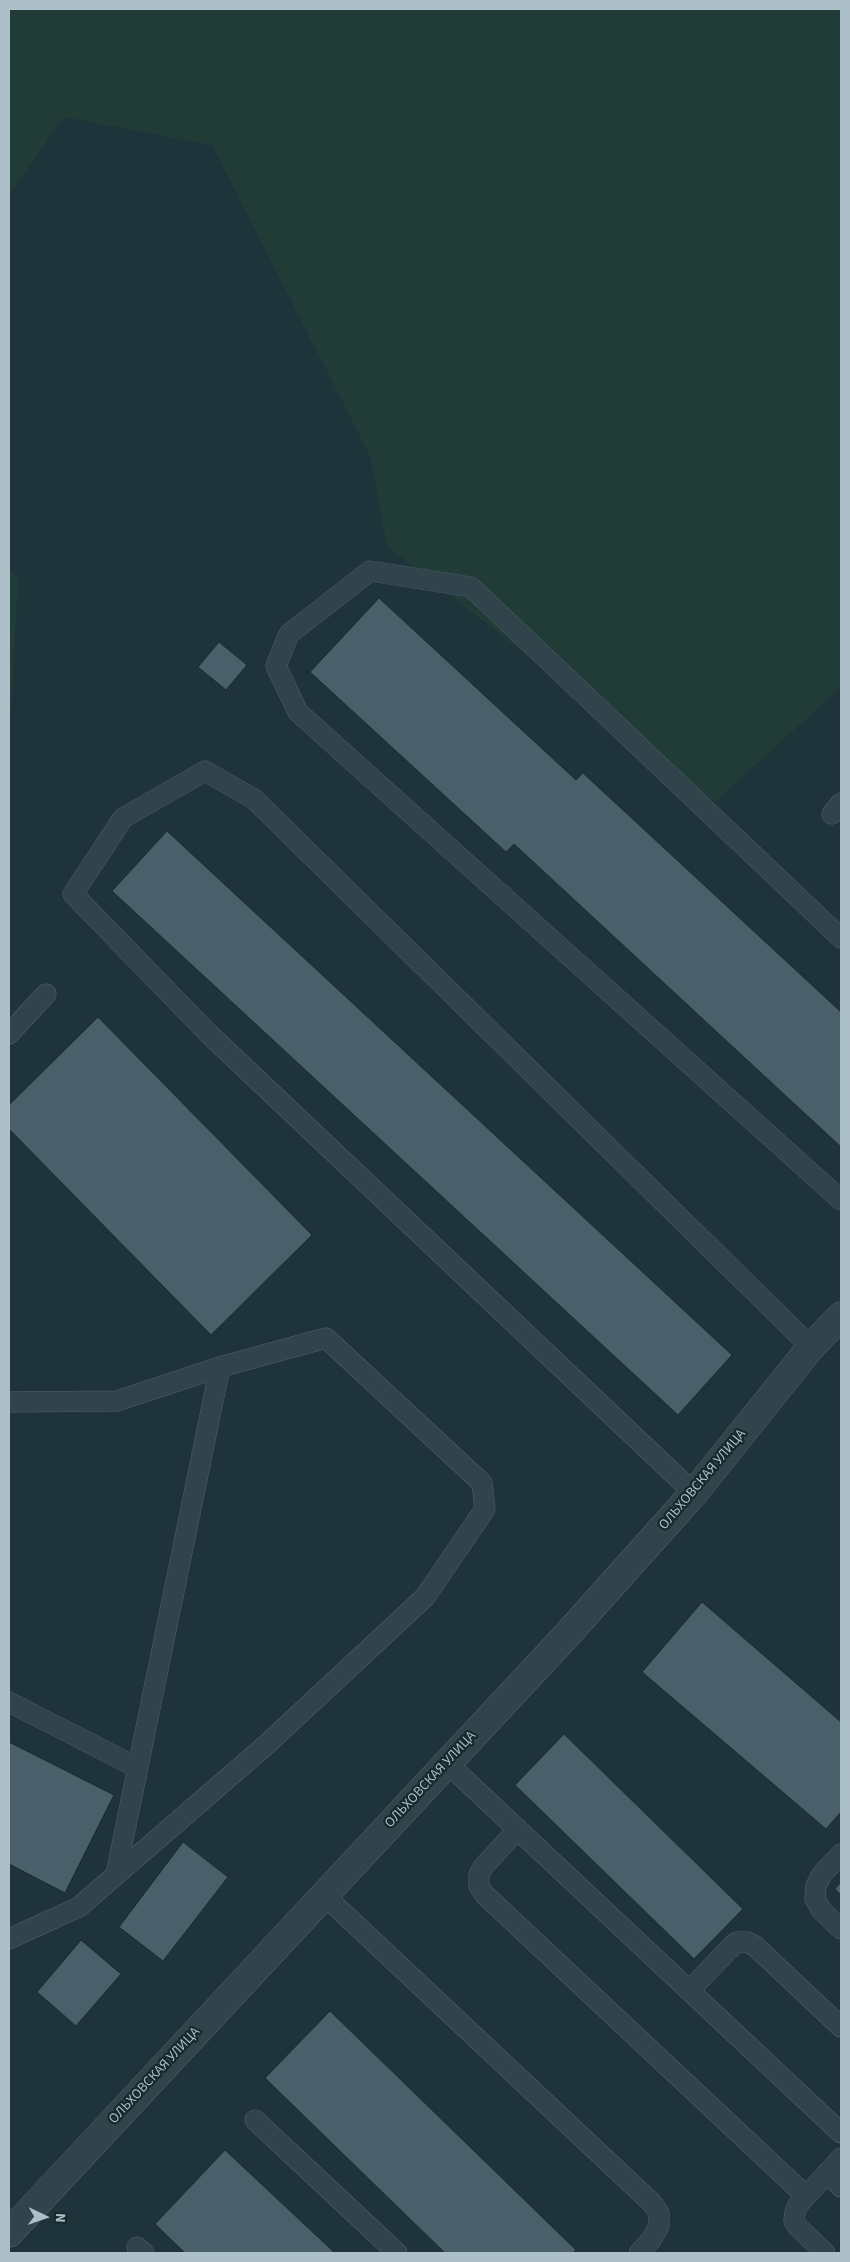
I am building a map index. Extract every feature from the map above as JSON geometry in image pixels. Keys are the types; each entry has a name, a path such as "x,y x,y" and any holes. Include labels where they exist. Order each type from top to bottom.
{"street":[{"name":"ОЛЬХОВСКАЯ УЛИЦА","path":"9,2233 566,1636 694,1493 811,1347 841,1316"}],"lane":[{"path":"841,938 471,587 370,570 289,634 276,666 298,712 841,1200"},
{"path":"694,1493 209,1034 74,894 123,818 206,771 254,799 811,1347"},
{"path":"9,1034 46,994"},
{"path":"9,1402 117,1401 220,1367 326,1338 482,1483 485,1509 425,1597 266,1745 79,1907 9,1939"},
{"path":"116,1874 220,1367"},
{"path":"9,1702 138,1768"},
{"path":"447,1763 841,2133"},
{"path":"518,1829 483,1867 479,1875 479,1886 485,1895 806,2196"},
{"path":"841,1854 822,1874 816,1886 816,1899 822,1911 841,1929"},
{"path":"324,1894 652,2202 659,2213 659,2226 651,2240 639,2253"},
{"path":"690,1990 737,1942 747,1942 755,1946 841,2027"},
{"path":"255,2120 397,2253"},
{"path":"826,2253 794,2221 798,2205 806,2196 834,2180 841,2158"}],"green space":[{"path":"9,9 841,9 841,687 715,802 387,546 370,456 212,145 64,117 9,195"},
{"path":"9,567 18,580 9,745"}],"building":[{"path":"379,598 576,780 583,773 841,1012 841,1147 514,844 506,852 310,672"},
{"path":"219,642 247,665 226,690 198,667"},
{"path":"167,831 732,1355 678,1415 112,891"},
{"path":"98,1017 312,1235 211,1335 9,1129 9,1105"},
{"path":"702,1602 841,1722 841,1812 826,1829 642,1672"},
{"path":"564,1734 743,1909 694,1959 515,1785"},
{"path":"9,1742 114,1795 65,1893 9,1864"},
{"path":"183,1842 228,1877 163,1961 119,1927"},
{"path":"841,1882 841,1895 835,1889"},
{"path":"81,1940 121,1974 76,2026 37,1992"},
{"path":"330,2011 576,2250 573,2253 445,2253 265,2078"},
{"path":"225,2150 335,2253 185,2253 155,2224"}]}
